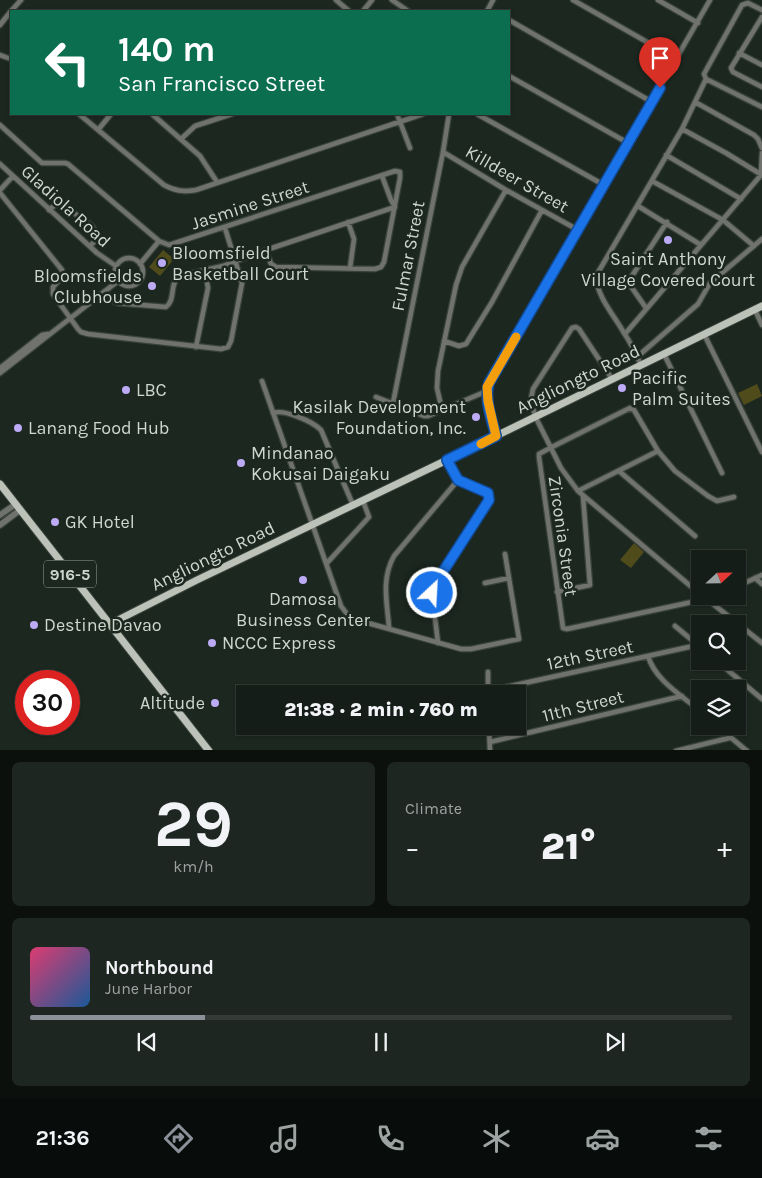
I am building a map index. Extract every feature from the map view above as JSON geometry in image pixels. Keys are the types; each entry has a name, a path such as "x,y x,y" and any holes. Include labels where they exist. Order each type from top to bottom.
{"main road":[{"name":"Angliongto Road","path":"110,624 762,306"},
{"name":"916-5","path":"0,484 209,750"}],"street":[{"path":"12,10 21,0"},
{"path":"336,0 348,10"},
{"path":"364,10 372,0"},
{"path":"392,0 407,10"},
{"path":"490,10 493,0"},
{"path":"573,0 677,59"},
{"path":"658,0 698,23"},
{"path":"496,436 487,390 492,377 710,0"},
{"path":"641,365 600,293 596,276 682,129 706,79 704,74 742,6 746,3 762,10"},
{"path":"0,24 10,12"},
{"path":"762,17 731,66 732,71 762,87"},
{"path":"510,21 652,102"},
{"path":"739,53 762,66"},
{"path":"510,77 628,143"},
{"path":"706,79 762,107"},
{"path":"695,102 754,135 758,138 762,148"},
{"path":"80,115 156,179 173,190 184,192 196,190 420,115"},
{"path":"98,130 110,115"},
{"path":"153,115 200,156 217,182"},
{"path":"181,139 196,126 229,115"},
{"path":"397,115 410,148"},
{"name":"Fulmar Street","path":"393,403 449,115"},
{"path":"478,115 604,185"},
{"path":"0,125 42,163 65,162 68,164 159,240 140,264"},
{"path":"682,129 762,175"},
{"name":"Killdeer Street","path":"443,152 578,230"},
{"path":"625,334 762,175 762,153"},
{"path":"666,155 741,199"},
{"name":"Gladiola Road","path":"0,164 90,246 116,266"},
{"name":"Jasmine Street","path":"159,240 166,244 173,244 399,172 395,206"},
{"path":"12,176 0,192 62,270 62,277 53,287 52,292 78,329 84,333 221,350 226,348 231,341 242,279 225,228"},
{"path":"382,176 390,200 395,206"},
{"path":"652,181 723,220 754,246"},
{"path":"442,410 437,388 438,371 454,292 462,267 506,190"},
{"path":"50,210 55,205 61,204 91,225 98,235 90,246"},
{"path":"104,291 117,303 164,308 171,302 174,283 177,278 236,261 395,206"},
{"path":"266,250 271,264 276,267 374,269 383,265 395,206"},
{"path":"638,206 667,222 701,245"},
{"path":"444,341 459,346 466,344 490,307 542,210"},
{"path":"348,222 354,239 350,268"},
{"path":"646,308 630,285 630,279 667,222"},
{"path":"637,357 698,304 710,283 762,240"},
{"path":"126,258 134,259 140,264 142,275 138,282 127,286 118,280 115,274 116,266 119,262 126,258"},
{"path":"196,347 208,288 205,271"},
{"path":"0,373 4,367 36,343 45,339 48,334 118,280"},
{"path":"754,310 762,325"},
{"path":"612,379 579,329 576,327 572,328 533,389 531,399 535,416 561,468 578,491 691,586"},
{"path":"704,334 762,452"},
{"path":"664,354 722,473"},
{"path":"262,381 341,606 350,618 466,649 519,639 505,554"},
{"path":"376,397 424,416 487,390"},
{"path":"550,448 630,408 634,410 658,451 674,471 717,501 734,497"},
{"path":"273,412 283,411 316,425 321,430 353,505"},
{"name":"Zirconia Street","path":"550,448 540,454 539,457 562,628 567,629 691,599"},
{"path":"578,491 658,451"},
{"path":"438,643 432,593 435,584 489,500 488,493 458,480 447,460"},
{"path":"619,471 695,536"},
{"path":"389,627 386,576 388,566 394,556 458,480"},
{"path":"557,592 590,585 583,496"},
{"path":"326,562 369,518 363,500"},
{"path":"0,515 18,507"},
{"path":"0,525 18,507"},
{"path":"746,582 762,575"},
{"path":"485,583 509,578"},
{"path":"756,578 762,584"},
{"path":"714,605 762,643"},
{"path":"675,626 691,639"},
{"name":"12th Street","path":"519,685 691,648"},
{"path":"648,656 654,672 691,704"},
{"path":"728,670 762,699"},
{"path":"488,672 488,685"},
{"name":"11th Street","path":"490,742 682,696"},
{"path":"490,735 490,750"},
{"path":"678,750 729,737 747,750"}],"shaded area":[{"name":"Bloomsfield Basketball Court","path":"163,250 174,259 160,276 149,267"},
{"path":"757,384 762,396 744,405 738,393"},
{"path":"634,543 644,552 631,568 620,560"}],"slow traffic":[{"path":"481,444 496,436 488,401 487,387 516,337"}],"place":[{"name":"Saint Anthony Village Covered Court","path":"668,240"},
{"name":"Bloomsfield Basketball Court","path":"162,263"},
{"name":"Bloomsfields Clubhouse","path":"152,286"},
{"name":"Pacific Palm Suites","path":"622,388"},
{"name":"LBC","path":"126,390"},
{"name":"Kasilak Development Foundation, Inc.","path":"476,417"},
{"name":"Lanang Food Hub","path":"18,428"},
{"name":"Mindanao Kokusai Daigaku","path":"241,463"},
{"name":"GK Hotel","path":"55,522"},
{"name":"Damosa Business Center","path":"303,580"},
{"name":"Destine Davao","path":"34,625"},
{"name":"NCCC Express","path":"212,643"},
{"name":"Altitude","path":"215,703"}],"route":[{"path":"432,593 435,584 449,561 489,500 488,493 458,480 447,460 496,436 488,401 487,390 489,383 660,88"}]}
